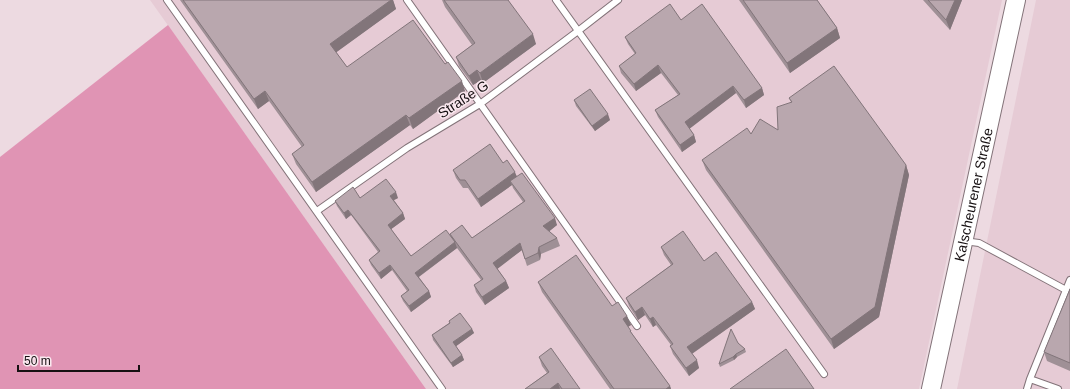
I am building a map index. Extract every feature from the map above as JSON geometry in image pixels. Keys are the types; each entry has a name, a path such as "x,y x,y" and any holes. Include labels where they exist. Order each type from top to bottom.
{"main road":[{"name":"Kalscheurener Straße","path":"931,389 962,240 1016,0"}],"lane":[{"path":"167,0 442,389"},
{"path":"407,0 637,326"},
{"path":"556,0 824,374"},
{"name":"Straße G","path":"316,211 407,148 480,104 618,0"},
{"path":"962,240 979,243 1066,290"},
{"path":"1027,389 1030,378 1070,280"},
{"path":"1030,378 1058,389"}],"shaded area":[{"path":"150,0 1002,0 919,389 426,389"},
{"path":"1036,0 1070,0 1070,389 957,389"},
{"path":"168,25 426,389 0,389 0,157"}],"building":[{"path":"183,0 391,0 330,44 347,67 413,20 445,64 448,62 462,81 409,118 406,115 312,182 292,154 304,145 265,91 254,99"},
{"path":"444,0 508,0 533,34 480,73 477,70 469,76 456,57 475,43"},
{"path":"743,0 817,0 837,28 787,63"},
{"path":"928,0 955,0 946,20"},
{"path":"670,4 681,20 702,4 762,88 744,100 733,86 685,122 694,135 680,145 655,110 680,94 658,65 634,84 619,66 636,53 625,37"},
{"path":"834,66 906,165 875,307 831,339 702,160 747,128 751,134 760,119 778,130 777,107 792,102 789,98"},
{"path":"590,89 608,114 592,126 574,100"},
{"path":"490,144 503,163 507,160 515,172 478,199 465,180 460,180 453,170"},
{"path":"522,173 555,218 543,226 557,238 539,247 538,253 525,259 520,243 493,263 506,281 482,297 474,285 483,279 450,234 462,225 472,238 525,201 510,181"},
{"path":"386,179 396,192 390,196 403,213 388,225 411,256 446,230 455,242 415,273 429,291 409,306 401,296 409,290 390,265 379,273 369,260 380,251 348,210 344,213 335,201 353,187 360,198"},
{"path":"683,231 704,261 716,252 752,302 687,347 697,360 686,368 670,346 673,344 653,317 650,319 642,307 635,312 626,298 673,264 661,247"},
{"path":"576,255 612,306 618,302 627,316 623,319 630,331 670,386 666,389 614,389 538,282"},
{"path":"1070,289 1070,363 1044,352"},
{"path":"460,313 472,329 453,342 462,355 451,363 432,335 450,323 449,321"},
{"path":"731,329 738,343 745,349 719,364"},
{"path":"551,348 580,389 562,389 558,383 550,389 525,389 549,372 539,357"},
{"path":"786,349 814,389 730,389"}]}
